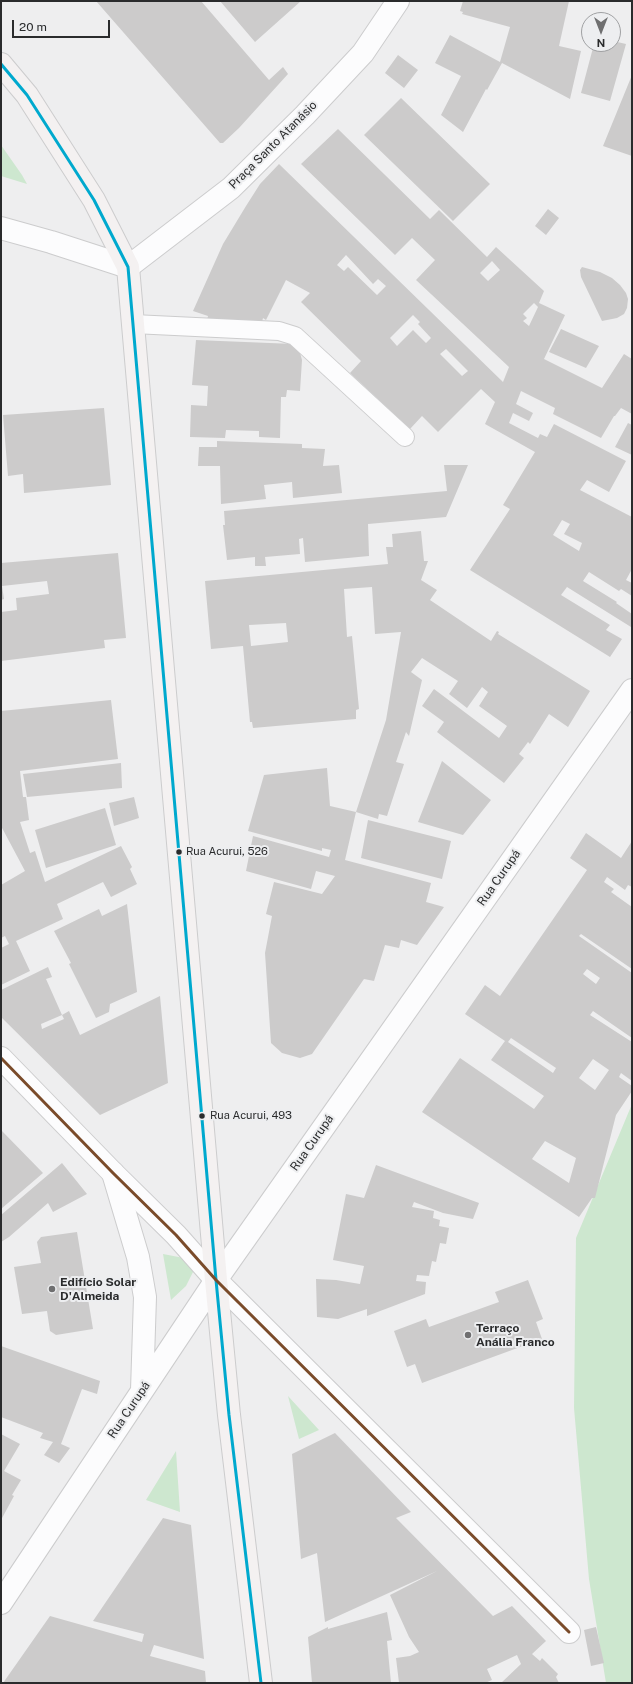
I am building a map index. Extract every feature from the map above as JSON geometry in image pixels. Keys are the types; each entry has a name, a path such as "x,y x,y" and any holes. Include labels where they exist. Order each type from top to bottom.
{"main road":[{"path":"1,64 28,95 86,188 128,267 216,1280 229,1415 261,1683"}],"street":[{"name":"Praça Santo Atanásio","path":"128,267 231,188 305,115 363,53 398,1"},
{"path":"1,228 52,242 128,267"},
{"name":"Rua Curupá","path":"1,1603 216,1280 632,690"},
{"path":"1,1058 113,1173 176,1235 216,1280 569,1632"},
{"path":"113,1173 138,1257 145,1297 142,1392"}],"lane":[{"path":"133,324 279,331 295,336 405,437"}],"green space":[{"path":"1,145 22,175 27,184 1,176"},
{"path":"632,1104 632,1683 606,1683 589,1579 574,1408 576,1238"},
{"path":"163,1254 189,1259 195,1268 186,1286 171,1300"},
{"path":"288,1396 319,1430 299,1439"},
{"path":"176,1451 180,1512 146,1500"}],"building":[{"path":"96,1 201,1 269,80 283,67 288,74 239,128 223,143 220,143"},
{"path":"220,1 301,1 255,42"},
{"path":"463,1 569,1 559,46 581,51 570,99 502,63 463,132 441,115 461,76 435,63 450,35 500,62 510,27 462,14 463,12 460,11"},
{"path":"621,43 626,44 610,101 581,93 592,52 621,52"},
{"path":"398,55 418,70 404,88 385,73"},
{"path":"632,75 632,156 603,146"},
{"path":"401,98 490,184 453,221 364,135"},
{"path":"338,129 430,219 439,210 487,257 496,247 544,291 539,303 565,315 544,359 602,388 624,354 632,359 632,414 621,408 614,416 601,438 553,414 555,408 521,391 516,404 533,413 529,421 513,413 509,423 538,438 540,434 547,437 554,424 626,461 609,492 587,480 580,490 632,517 632,569 626,580 632,583 632,596 621,589 619,591 589,572 583,581 617,602 616,603 632,614 632,625 631,627 567,587 561,595 610,625 606,630 622,639 610,657 470,570 510,509 503,505 535,452 485,424 495,402 481,389 438,432 422,416 410,429 350,373 361,361 301,302 310,293 286,280 266,320 263,318 262,322 207,320 208,316 193,311 223,244 260,184 279,164 503,382 509,367 416,280 435,260 412,238 395,255 301,164","holes":["346,255 373,284 378,279 386,286 377,295 348,267 344,271 337,265","492,261 500,270 488,281 480,273","534,303 538,307 529,326 523,321 527,318 523,314","413,315 420,322 418,324 431,338 426,343 413,330 397,346 390,338","446,349 468,371 462,376 440,354","562,520 570,524 564,534 582,543 579,551 553,535"]},
{"path":"548,209 559,218 546,235 535,226"},
{"path":"582,267 600,272 612,278 620,285 626,293 628,299 627,308 624,314 617,318 602,321 581,277 580,270"},
{"path":"561,329 599,346 586,368 549,352"},
{"path":"196,340 294,344 299,349 302,360 300,391 287,390 286,397 281,397 280,438 259,437 259,431 226,430 225,438 190,437 191,405 207,406 208,386 192,385"},
{"path":"104,408 111,485 24,493 23,474 8,476 3,415"},
{"path":"628,423 632,425 632,455 615,447"},
{"path":"217,441 302,444 302,448 325,449 323,466 339,465 342,493 293,498 292,482 264,485 266,499 221,504 220,466 198,466 199,447 217,447"},
{"path":"444,465 468,465 446,517 368,524 369,556 305,562 303,538 299,539 300,554 265,557 266,566 255,566 255,557 227,560 223,525 225,525 224,511 447,491"},
{"path":"421,531 424,561 428,561 421,580 437,590 430,600 491,641 497,631 499,632 498,634 590,691 568,727 549,714 530,744 528,742 519,754 524,758 504,783 437,732 444,722 422,706 434,689 499,738 507,726 479,706 488,692 482,687 467,708 449,694 458,681 422,658 411,672 422,680 409,736 406,732 396,762 404,764 387,816 379,814 378,819 356,812 386,720 401,632 375,634 372,587 344,589 347,637 352,636 359,709 356,710 356,719 253,728 252,722 250,722 243,646 211,649 205,581 388,564 386,547 393,547 392,534","holes":["286,623 288,642 251,646 249,625"]},
{"path":"118,553 126,638 104,640 105,648 1,661 1,612 17,610 16,598 49,594 47,581 2,586 4,599 1,600 1,563"},
{"path":"111,700 118,759 20,771 23,797 26,797 29,820 20,822 30,853 35,851 45,882 121,846 132,867 130,869 137,884 111,897 103,882 57,904 63,919 16,941 30,971 1,985 1,948 9,944 5,936 1,938 1,885 25,871 1,826 1,711"},
{"path":"442,761 491,800 463,835 418,822"},
{"path":"121,763 122,788 27,797 23,774"},
{"path":"327,768 330,806 356,812 345,860 431,883 426,902 444,907 417,945 401,940 399,948 385,945 374,981 364,979 312,1054 300,1058 282,1053 271,1043 265,953 272,916 266,914 274,882 322,894 335,876 316,871 311,889 246,871 253,836 329,857 331,850 322,848 322,851 248,831 264,775"},
{"path":"134,797 139,818 114,826 109,803"},
{"path":"105,808 116,845 46,868 35,830"},
{"path":"368,820 451,841 442,879 361,858"},
{"path":"586,833 621,858 632,841 632,887 628,885 625,890 607,877 604,882 614,889 611,892 632,907 632,969 581,934 579,936 632,973 632,1038 593,1011 590,1015 632,1042 632,1081 621,1073 619,1077 632,1086 632,1091 616,1115 595,1198 592,1198 579,1217 422,1112 460,1058 534,1109 544,1096 491,1060 505,1041 465,1014 485,985 500,996 587,870 570,858","holes":["587,969 600,978 596,984 583,974","511,1038 556,1068 553,1073 508,1042","593,1059 609,1070 595,1090 579,1078","545,1141 576,1158 569,1183 532,1159"]},
{"path":"127,904 137,992 110,1004 109,1012 96,1018 69,964 71,963 54,931 99,909 102,916"},
{"path":"48,967 52,977 46,979 62,1015 69,1011 80,1035 160,996 168,1083 100,1115 1,1017 1,990","holes":["62,1015 64,1019 42,1029 41,1024"]},
{"path":"2,1131 43,1173 1,1209 1,1132"},
{"path":"62,1163 87,1194 53,1212 48,1203 9,1237 1,1242 1,1215"},
{"path":"376,1165 479,1203 473,1219 443,1213 414,1202 412,1207 434,1211 433,1218 440,1220 439,1226 449,1228 446,1244 440,1243 436,1262 432,1261 429,1276 417,1275 416,1281 426,1282 425,1294 367,1316 367,1309 338,1319 317,1317 316,1279 336,1280 360,1284 364,1266 333,1260 346,1194 364,1198"},
{"name":"Edifício Solar D'Almeida","path":"77,1232 93,1329 56,1335 50,1331 47,1311 22,1314 14,1267 41,1263 37,1242 41,1237"},
{"name":"Terraço Anália Franco","path":"528,1280 543,1319 536,1322 542,1339 422,1383 415,1364 407,1367 394,1331 426,1319 429,1327 499,1302 495,1292"},
{"path":"1,1346 100,1381 97,1394 82,1389 61,1444 70,1448 59,1463 44,1455 53,1442 40,1438 43,1433 1,1417"},
{"path":"335,1433 411,1512 396,1518 493,1616 512,1606 546,1641 532,1654 540,1661 542,1658 558,1674 556,1677 559,1683 501,1683 521,1664 517,1655 487,1669 492,1680 485,1683 399,1683 396,1658 410,1656 419,1652 409,1637 390,1595 437,1571 325,1622 317,1553 301,1559 292,1454"},
{"path":"1,1434 20,1444 4,1471 21,1480 12,1495 14,1496 1,1520"},
{"path":"163,1518 191,1525 204,1659 154,1645 150,1656 205,1671 206,1683 3,1683 50,1616 142,1642 144,1634 93,1621"},
{"path":"387,1612 392,1640 387,1641 391,1683 312,1683 308,1637 328,1627 328,1629"},
{"path":"596,1627 604,1663 591,1666 584,1630"}],"transit line":[{"path":"1,64 27,95 94,200 128,267 216,1280 229,1415 261,1683"},
{"path":"1,1058 113,1173 176,1235 216,1280 569,1632"}],"place":[{"name":"Rua Acurui, 526","path":"179,852"},
{"name":"Rua Acurui, 493","path":"202,1116"},
{"name":"Edifício Solar D'Almeida","path":"52,1289"},
{"name":"Terraço Anália Franco","path":"468,1335"}]}
